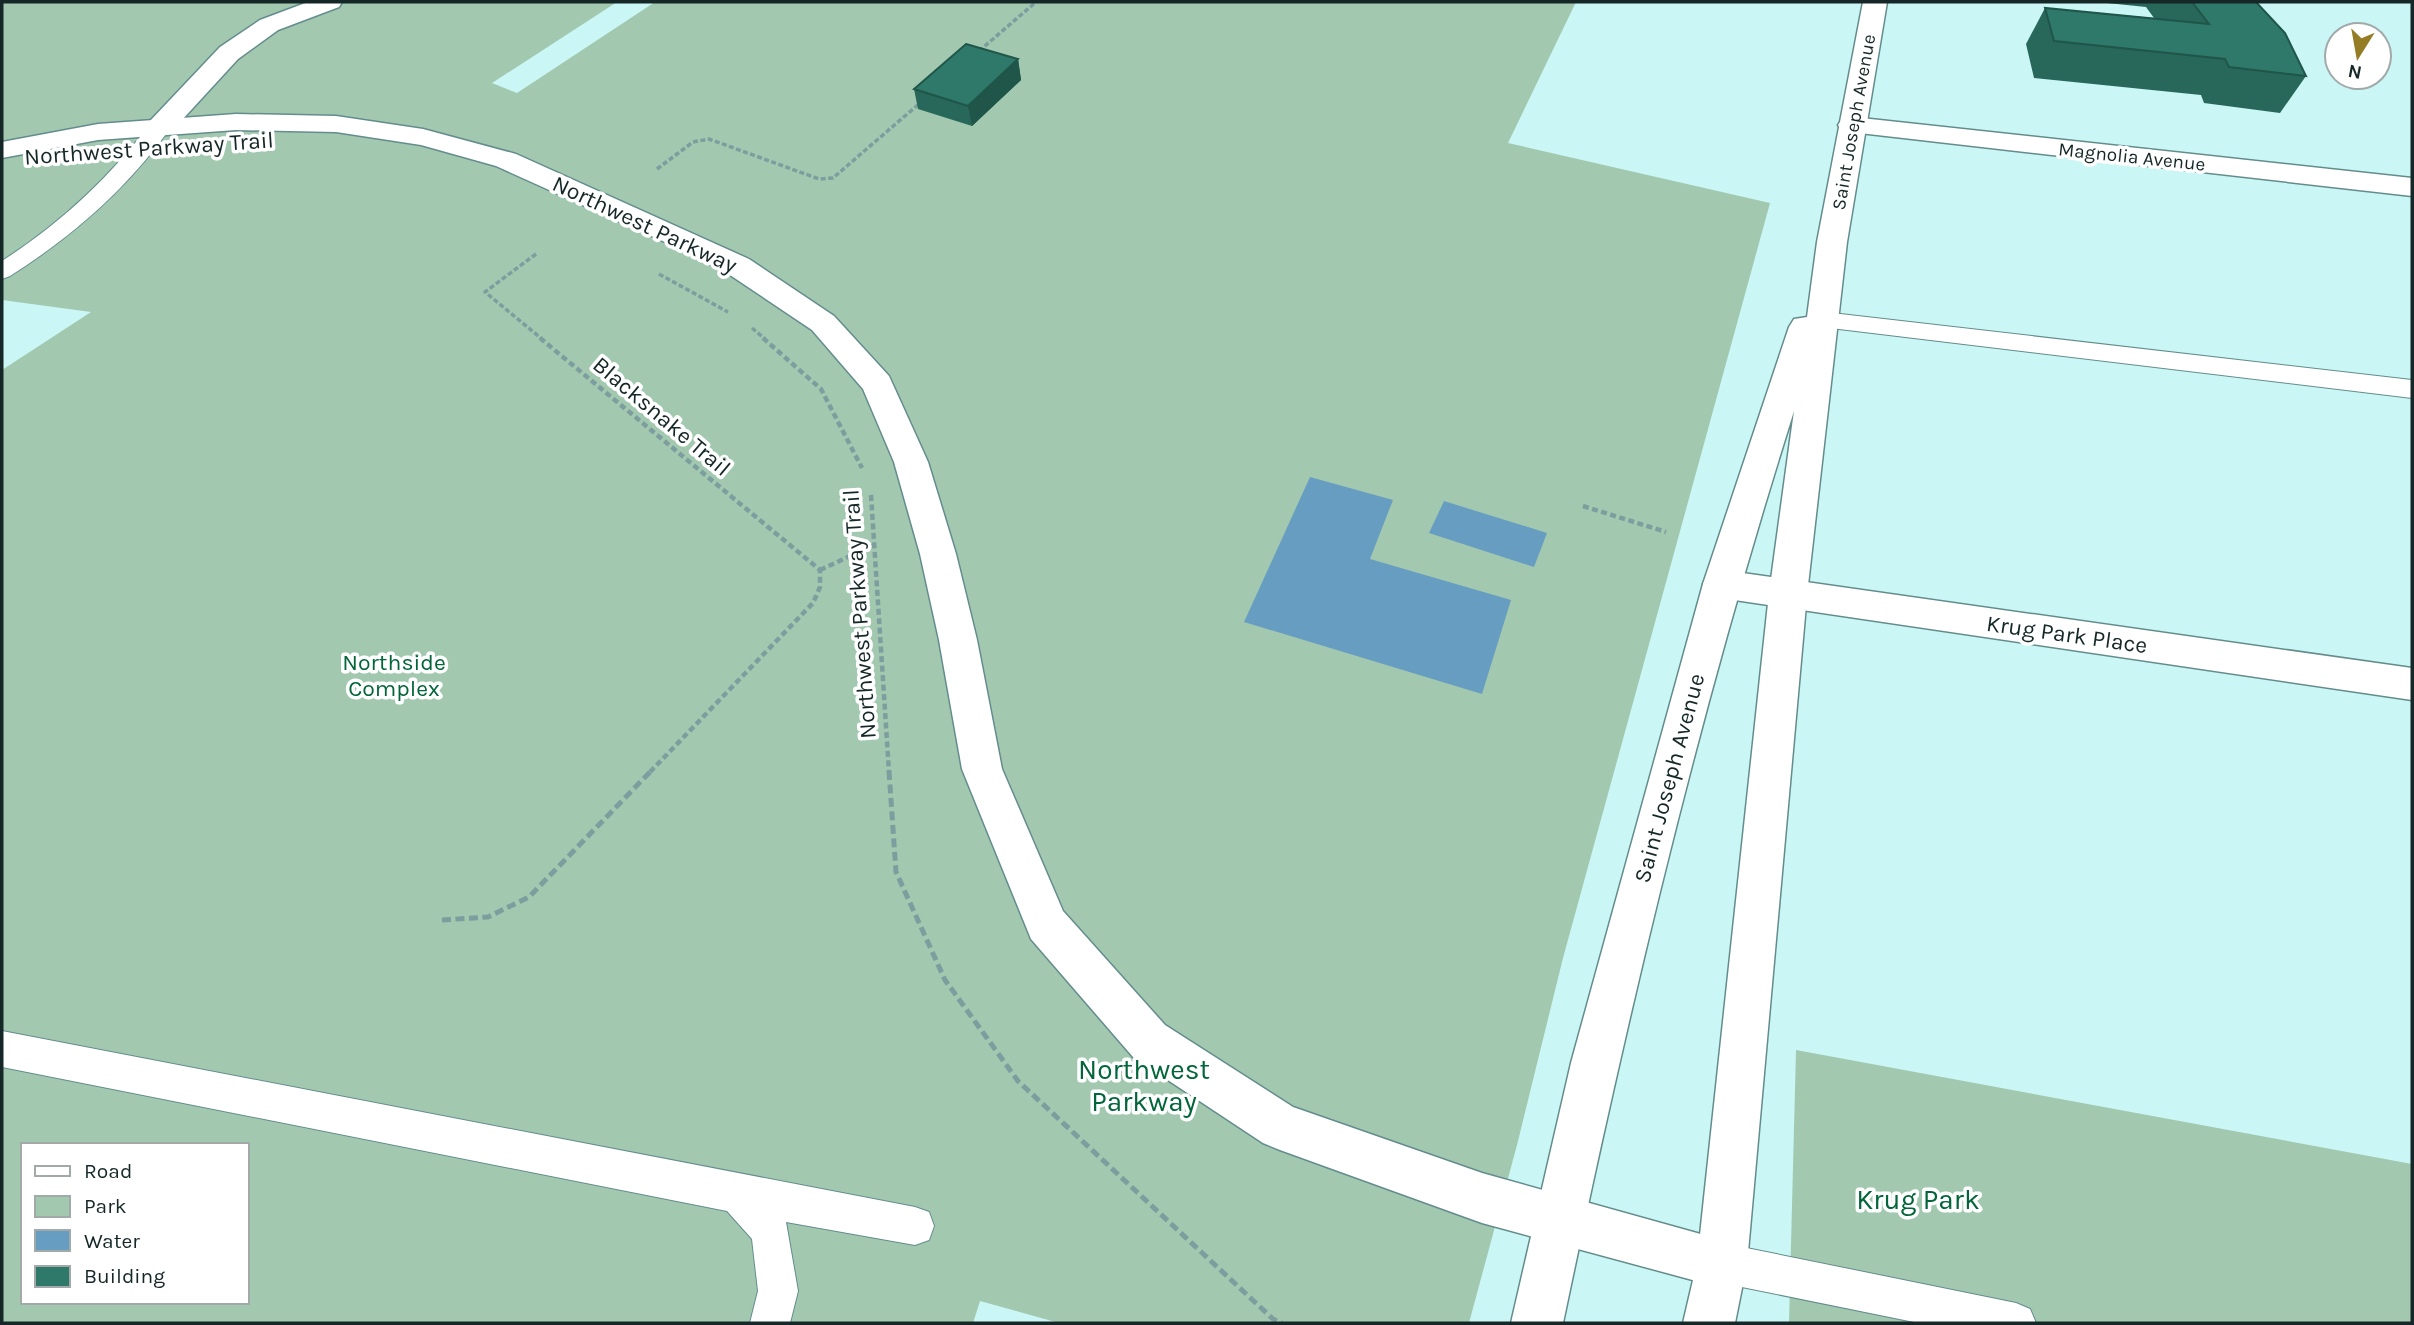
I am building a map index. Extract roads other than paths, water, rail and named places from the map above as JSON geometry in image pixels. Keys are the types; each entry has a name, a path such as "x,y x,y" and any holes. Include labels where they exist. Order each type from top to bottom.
{"street":[{"path":"160,127 229,52 269,25 330,2"},
{"name":"Saint Joseph Avenue","path":"1709,1323 1722,1263 1787,594 1832,242 1875,2"},
{"name":"Northwest Parkway","path":"2,150 98,132 236,122 336,124 423,137 506,160 689,241 738,266 823,323 877,384 911,462 938,554 956,629 982,769 1047,925 1149,1041 1280,1126 1482,1198 1722,1263"},
{"name":"Magnolia Avenue","path":"1852,125 2412,187"},
{"name":"Saint Joseph Avenue","path":"1537,1323 1594,1063 1721,584 1832,242"},
{"name":"Krug Park Place","path":"1721,584 2412,684"}],"lane":[{"path":"2,271 90,209 133,164 160,127"},
{"path":"1823,320 2412,389"},
{"path":"2,1049 737,1194 915,1226"},
{"path":"737,1194 769,1230 778,1291 771,1323"},
{"path":"1722,1263 2016,1323"}],"water":[{"path":"1310,477 1393,500 1370,559 1511,600 1482,694 1244,622"},
{"path":"1444,501 1547,533 1534,567 1429,533"}],"park label":[{"name":"Northside Complex","path":"394,675"},
{"name":"Krug Park","path":"1918,1199"}]}
